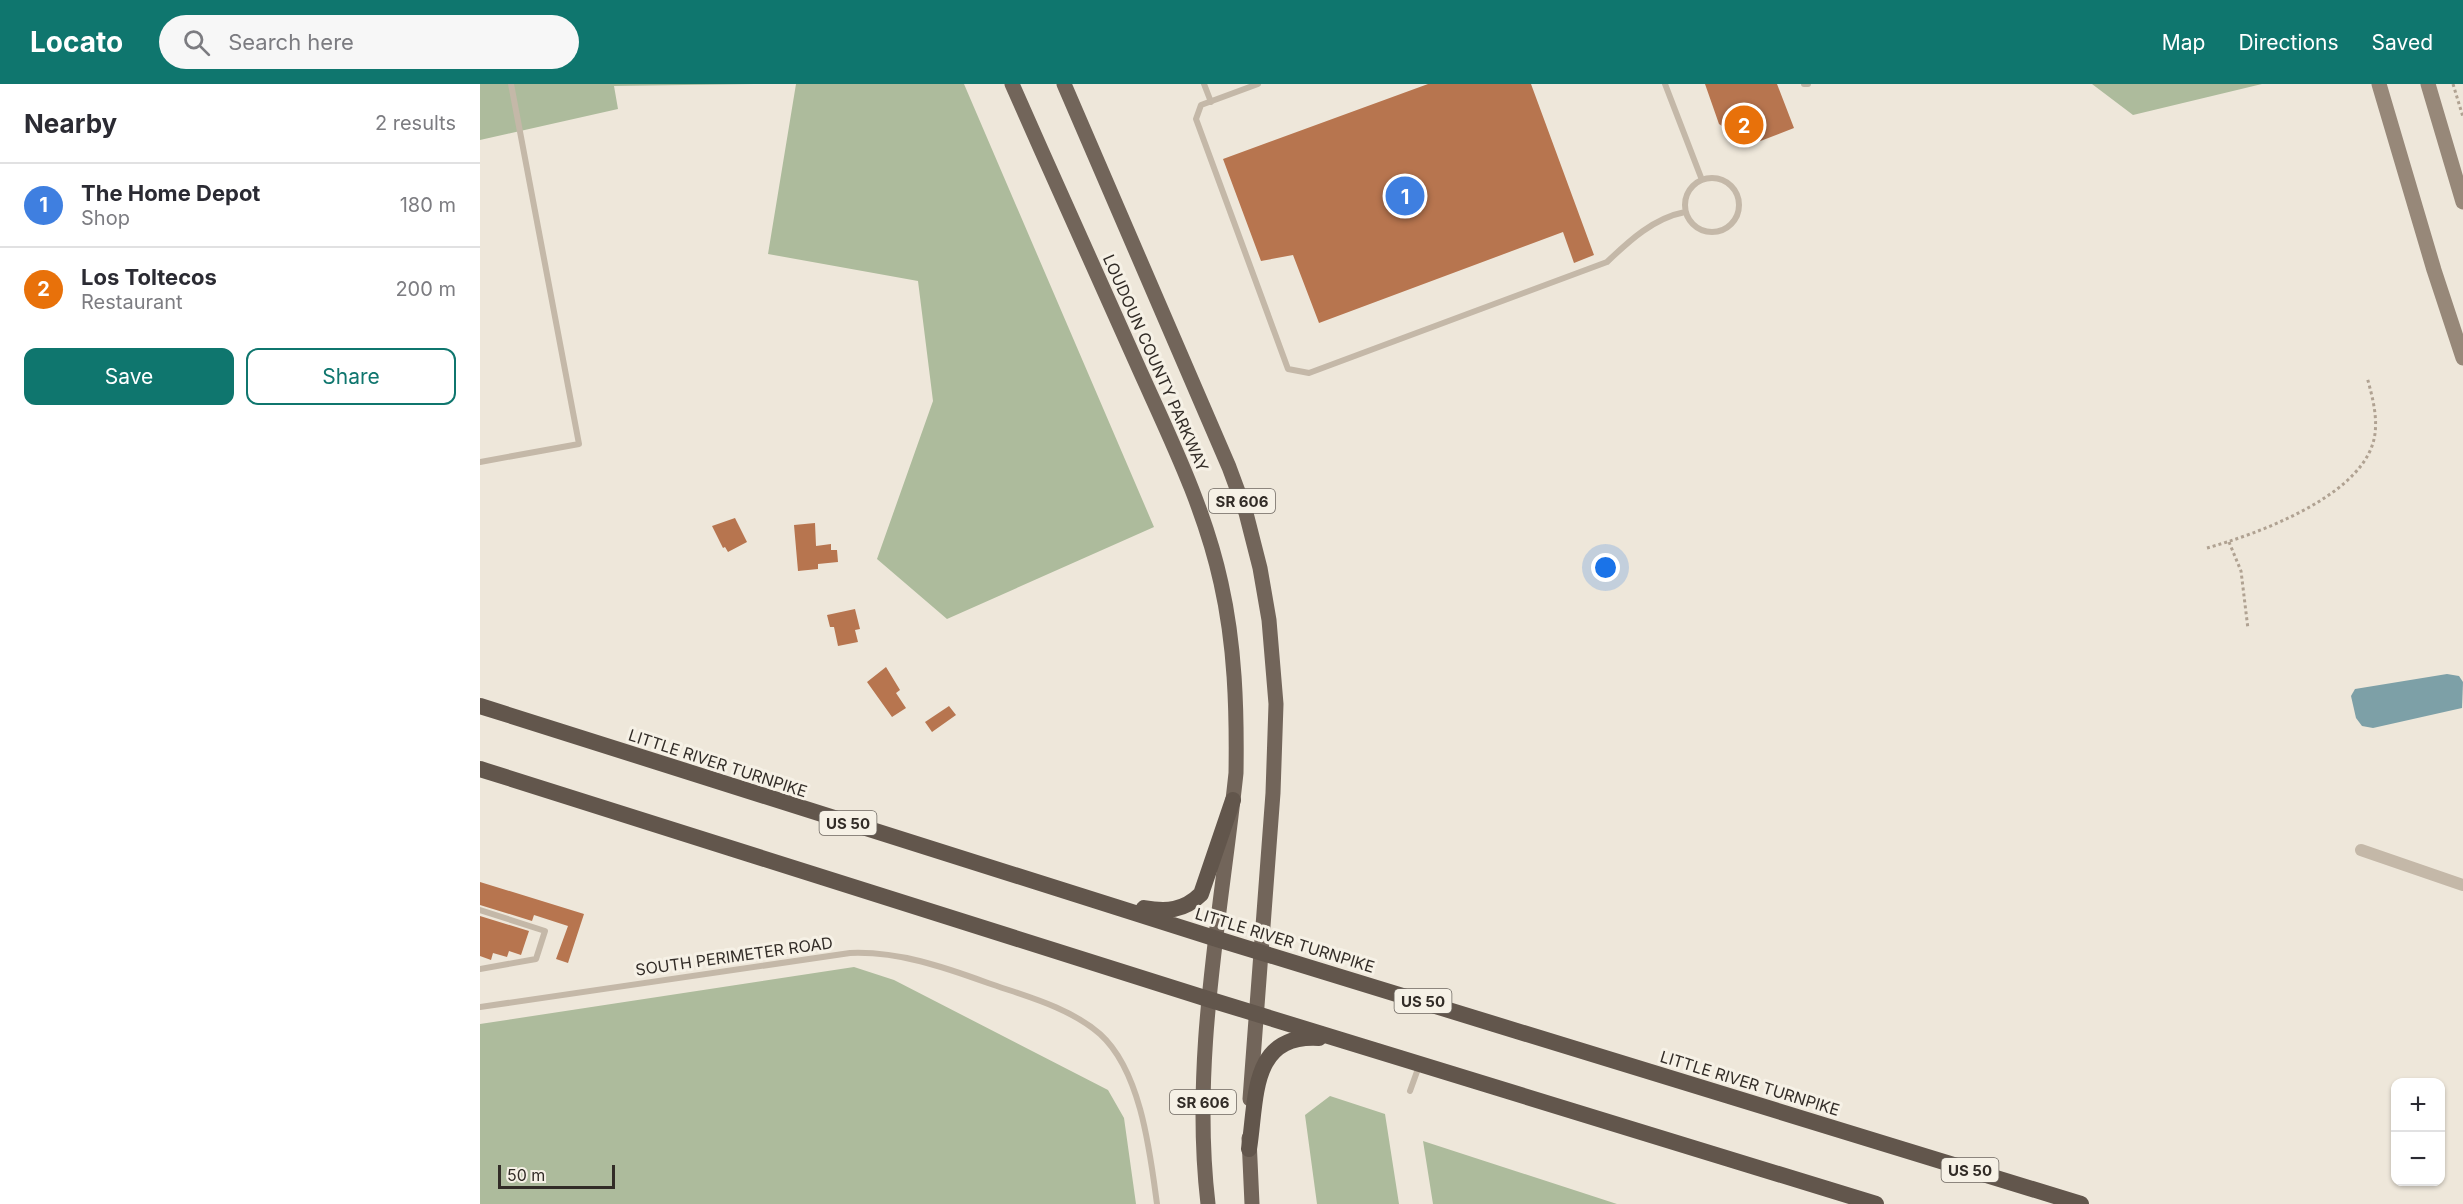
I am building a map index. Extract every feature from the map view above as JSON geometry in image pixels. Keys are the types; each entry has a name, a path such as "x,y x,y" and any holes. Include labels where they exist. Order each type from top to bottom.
{"highway":[{"name":"LITTLE RIVER TURNPIKE","path":"480,706 1217,939 2081,1204"},
{"path":"480,769 1211,1000 1876,1204"},
{"path":"1091,899 1163,910 1173,910 1193,902 1201,894 1207,880 1233,800"},
{"path":"1249,1149 1260,1075 1272,1051 1292,1039 1304,1038 1358,1044"}],"main road":[{"name":"LOUDOUN COUNTY PARKWAY","path":"1012,84 1178,456 1206,527 1221,583 1234,665 1237,736 1233,800 1211,1000 1203,1112 1208,1204"},
{"name":"LOUDOUN COUNTY PARKWAY","path":"1064,84 1229,467 1246,513 1260,568 1274,665 1276,713 1274,782 1250,1084 1249,1149 1252,1204"},
{"path":"2379,84 2434,270 2463,358"},
{"path":"2428,84 2463,201"}],"street":[{"path":"2361,850 2463,885"}],"lane":[{"path":"480,462 579,444 511,84"},
{"path":"1204,84 1211,102"},
{"path":"1258,84 1201,105 1196,119 1288,369 1309,373 1607,261 1633,238 1667,216 1685,212"},
{"path":"1665,84 1702,180"},
{"path":"1719,179 1732,188 1739,203 1735,220 1721,231 1703,231 1689,220 1685,212 1684,204 1690,189 1702,180 1719,179"},
{"path":"480,910 545,931 536,959 480,969"},
{"name":"SOUTH PERIMETER ROAD","path":"480,1007 850,953 898,956 988,983 1047,1004 1082,1021 1100,1034 1111,1047 1129,1079 1143,1114 1156,1204"},
{"path":"1410,1091 1420,1063"}],"path":[{"path":"2453,84 2463,117"},
{"path":"2207,548 2229,542 2286,518 2348,482 2372,446 2376,422 2367,377"},
{"path":"2229,542 2241,571 2248,628"}],"green space":[{"path":"480,84 754,84 614,86 618,109 480,140"},
{"path":"796,84 964,84 1154,527 947,619 877,559 933,401 918,281 768,254"},
{"path":"2092,84 2262,84 2133,115"},
{"path":"854,967 894,980 1108,1090 1124,1118 1136,1204 480,1204 480,1024"},
{"path":"1330,1096 1385,1114 1399,1204 1317,1204 1305,1115"},
{"path":"1423,1141 1617,1204 1433,1204"}],"water":[{"path":"2447,674 2459,676 2463,682 2462,708 2373,728 2362,726 2356,718 2351,696 2355,689"}],"building":[{"path":"1428,84 1531,84 1594,255 1574,263 1563,232 1319,323 1293,255 1261,261 1223,159"},
{"path":"1705,84 1777,84 1794,128 1750,145 1719,124"},
{"path":"735,518 747,542 728,552 725,547 723,548 712,526"},
{"path":"815,523 816,546 831,544 831,550 837,550 838,562 818,564 818,569 798,571 794,525"},
{"path":"855,609 860,629 855,630 858,642 838,646 834,627 830,627 827,615"},
{"path":"886,667 900,690 896,693 906,708 892,717 867,682"},
{"path":"949,706 956,715 932,732 925,722"},
{"path":"480,882 584,914 568,963 556,959 568,926 534,915 532,921 480,905"},
{"path":"480,916 529,931 521,955 509,951 507,957 493,953 491,960 480,956"}],"place":[{"name":"Los Toltecos","path":"1744,125"},
{"name":"The Home Depot","path":"1405,196"}]}
